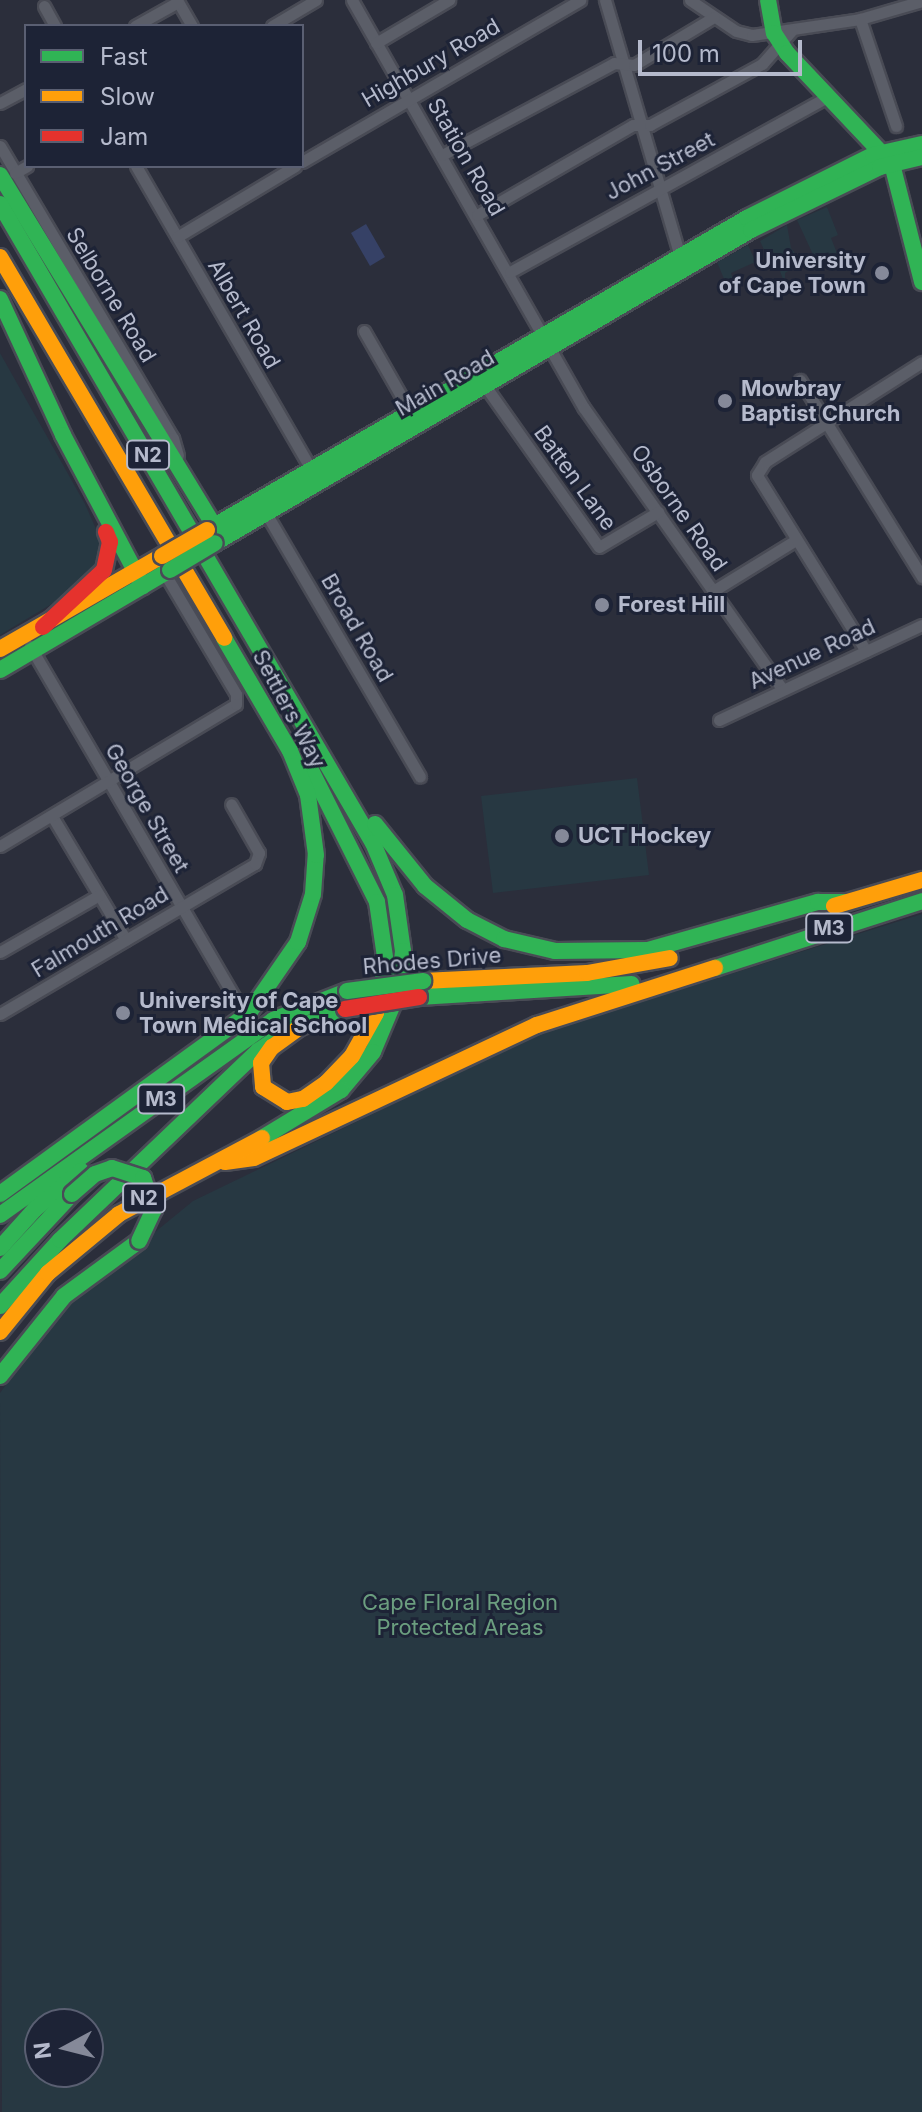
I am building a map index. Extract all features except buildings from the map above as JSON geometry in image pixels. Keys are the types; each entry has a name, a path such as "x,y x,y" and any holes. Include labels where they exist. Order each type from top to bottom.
{"main road":[{"path":"768,0 778,39 888,158 922,282"},
{"name":"Main Road","path":"0,649 29,644 817,181 922,144"},
{"name":"Main Road","path":"888,158 922,157"},
{"path":"8,174 182,468 215,534"},
{"name":"Settlers Way","path":"0,204 382,859 395,895 403,951 394,1009 373,1052 341,1090 304,1116 209,1165"},
{"name":"Settlers Way","path":"0,257 224,631 308,795 315,880 298,942 269,991 238,1023 0,1194"},
{"path":"0,299 88,483 139,579"},
{"path":"43,627 91,585 109,558 110,542 88,483"},
{"name":"Main Road","path":"0,670 43,627 65,623"},
{"path":"224,631 257,676 305,760 372,890 384,929 385,980 369,1029 326,1083 303,1099 287,1102 263,1087 261,1063 272,1047 300,1027"},
{"path":"334,776 444,904 485,930 528,946 577,952 648,950 818,902 845,902"},
{"name":"Rhodes Drive","path":"0,1215 273,1020 347,991 421,989 640,965 922,880"},
{"name":"M3","path":"209,1165 254,1158 481,1047 698,970 922,901"},
{"path":"0,1306 52,1248 258,1051 300,1027 345,1009 421,989 599,988 698,970"},
{"path":"0,1248 67,1181 301,1008"},
{"path":"0,1289 68,1216 177,1129"},
{"name":"N2","path":"0,1332 48,1273 89,1236 150,1194 209,1165"},
{"path":"0,1271 72,1194 95,1174 112,1168 143,1178 154,1209 139,1241 64,1296 0,1376"}],"street":[{"path":"275,24 316,0"},
{"name":"Station Road","path":"352,0 547,341"},
{"path":"376,43 449,0"},
{"name":"Highbury Road","path":"304,161 580,0"},
{"path":"605,0 682,261"},
{"path":"690,0 743,34 778,39"},
{"path":"138,24 177,1 191,24"},
{"path":"477,215 641,125 650,125 762,64 778,39 792,30 860,19 922,1"},
{"path":"44,6 54,24"},
{"path":"442,155 614,63 634,65 714,17"},
{"path":"860,19 896,126"},
{"path":"0,103 24,90"},
{"name":"John Street","path":"510,272 659,187 829,96"},
{"path":"0,146 8,174"},
{"name":"Albert Road","path":"137,168 315,476"},
{"path":"177,237 278,170"},
{"path":"364,331 414,420"},
{"name":"Osborne Road","path":"547,341 584,408 782,689"},
{"path":"866,651 757,475 765,462 922,362"},
{"name":"Batten Lane","path":"481,380 599,547 658,512"},
{"path":"800,380 922,577"},
{"name":"Broad Road","path":"262,506 420,777"},
{"path":"713,591 796,540"},
{"path":"0,846 229,712 236,704 236,694 163,565"},
{"name":"Avenue Road","path":"719,720 922,625"},
{"name":"George Street","path":"29,644 235,998"},
{"name":"Falmouth Road","path":"0,1014 259,857 231,804"},
{"path":"52,816 126,940"},
{"path":"0,952 99,895"}],"green space":[{"path":"827,207 838,235 831,238 837,253 816,261 797,220"},
{"path":"787,225 791,248 802,262 785,273 785,285 773,251 765,252 760,241"},
{"path":"748,245 758,267 753,263 731,273 734,282 727,286 717,262"},
{"path":"0,353 85,504 101,540 101,560 65,596 0,635"},
{"path":"637,778 649,875 493,893 481,796"},
{"name":"Cape Floral Region Protected Areas","path":"922,914 922,2112 2,2112 0,1393 60,1310 193,1201 538,1034"}],"water":[{"path":"366,224 385,257 370,266 351,233"}],"traffic: fast":[{"path":"768,0 774,33 787,53 892,164 922,282"},
{"path":"207,530 747,218 873,155 922,144"},
{"path":"215,543 751,230 880,167 922,157"},
{"path":"0,175 222,539"},
{"path":"0,204 373,843 395,895 403,951 399,990 373,1052 341,1090 262,1138"},
{"path":"0,299 63,435 143,586"},
{"path":"170,570 215,543"},
{"path":"0,670 170,570"},
{"path":"0,1194 249,1013 298,942 313,894 316,855 308,795 290,751 224,638"},
{"path":"309,766 377,902 386,964 381,988"},
{"path":"375,824 425,886 467,920 504,939 555,951 648,950 818,902 845,902"},
{"path":"715,968 922,901"},
{"path":"347,991 423,981"},
{"path":"419,997 632,984"},
{"path":"0,1215 273,1020 347,991"},
{"path":"0,1306 60,1240 258,1051 283,1034 345,1009"},
{"path":"72,1194 95,1174 112,1168 143,1178 154,1209 139,1241"},
{"path":"0,1248 35,1209 81,1171"},
{"path":"0,1271 72,1194"},
{"path":"0,1376 64,1296 139,1241"}],"traffic: slow":[{"path":"0,257 224,638"},
{"path":"162,556 207,530"},
{"path":"0,649 162,556"},
{"path":"834,906 922,880"},
{"path":"423,981 587,973 670,958"},
{"path":"225,1162 254,1158 537,1025 715,968"},
{"path":"300,1027 272,1047 261,1063 263,1087 287,1102 303,1099 326,1083 352,1056 376,1013 381,988"},
{"path":"0,1332 48,1273 119,1214 262,1138"}],"traffic: jam":[{"path":"43,627 104,570 110,542 106,532"},
{"path":"345,1009 419,997"}],"place":[{"name":"University of Cape Town","path":"882,273"},
{"name":"Mowbray Baptist Church","path":"725,401"},
{"name":"Forest Hill","path":"602,605"},
{"name":"UCT Hockey","path":"562,836"},
{"name":"University of Cape Town Medical School","path":"123,1013"}]}
